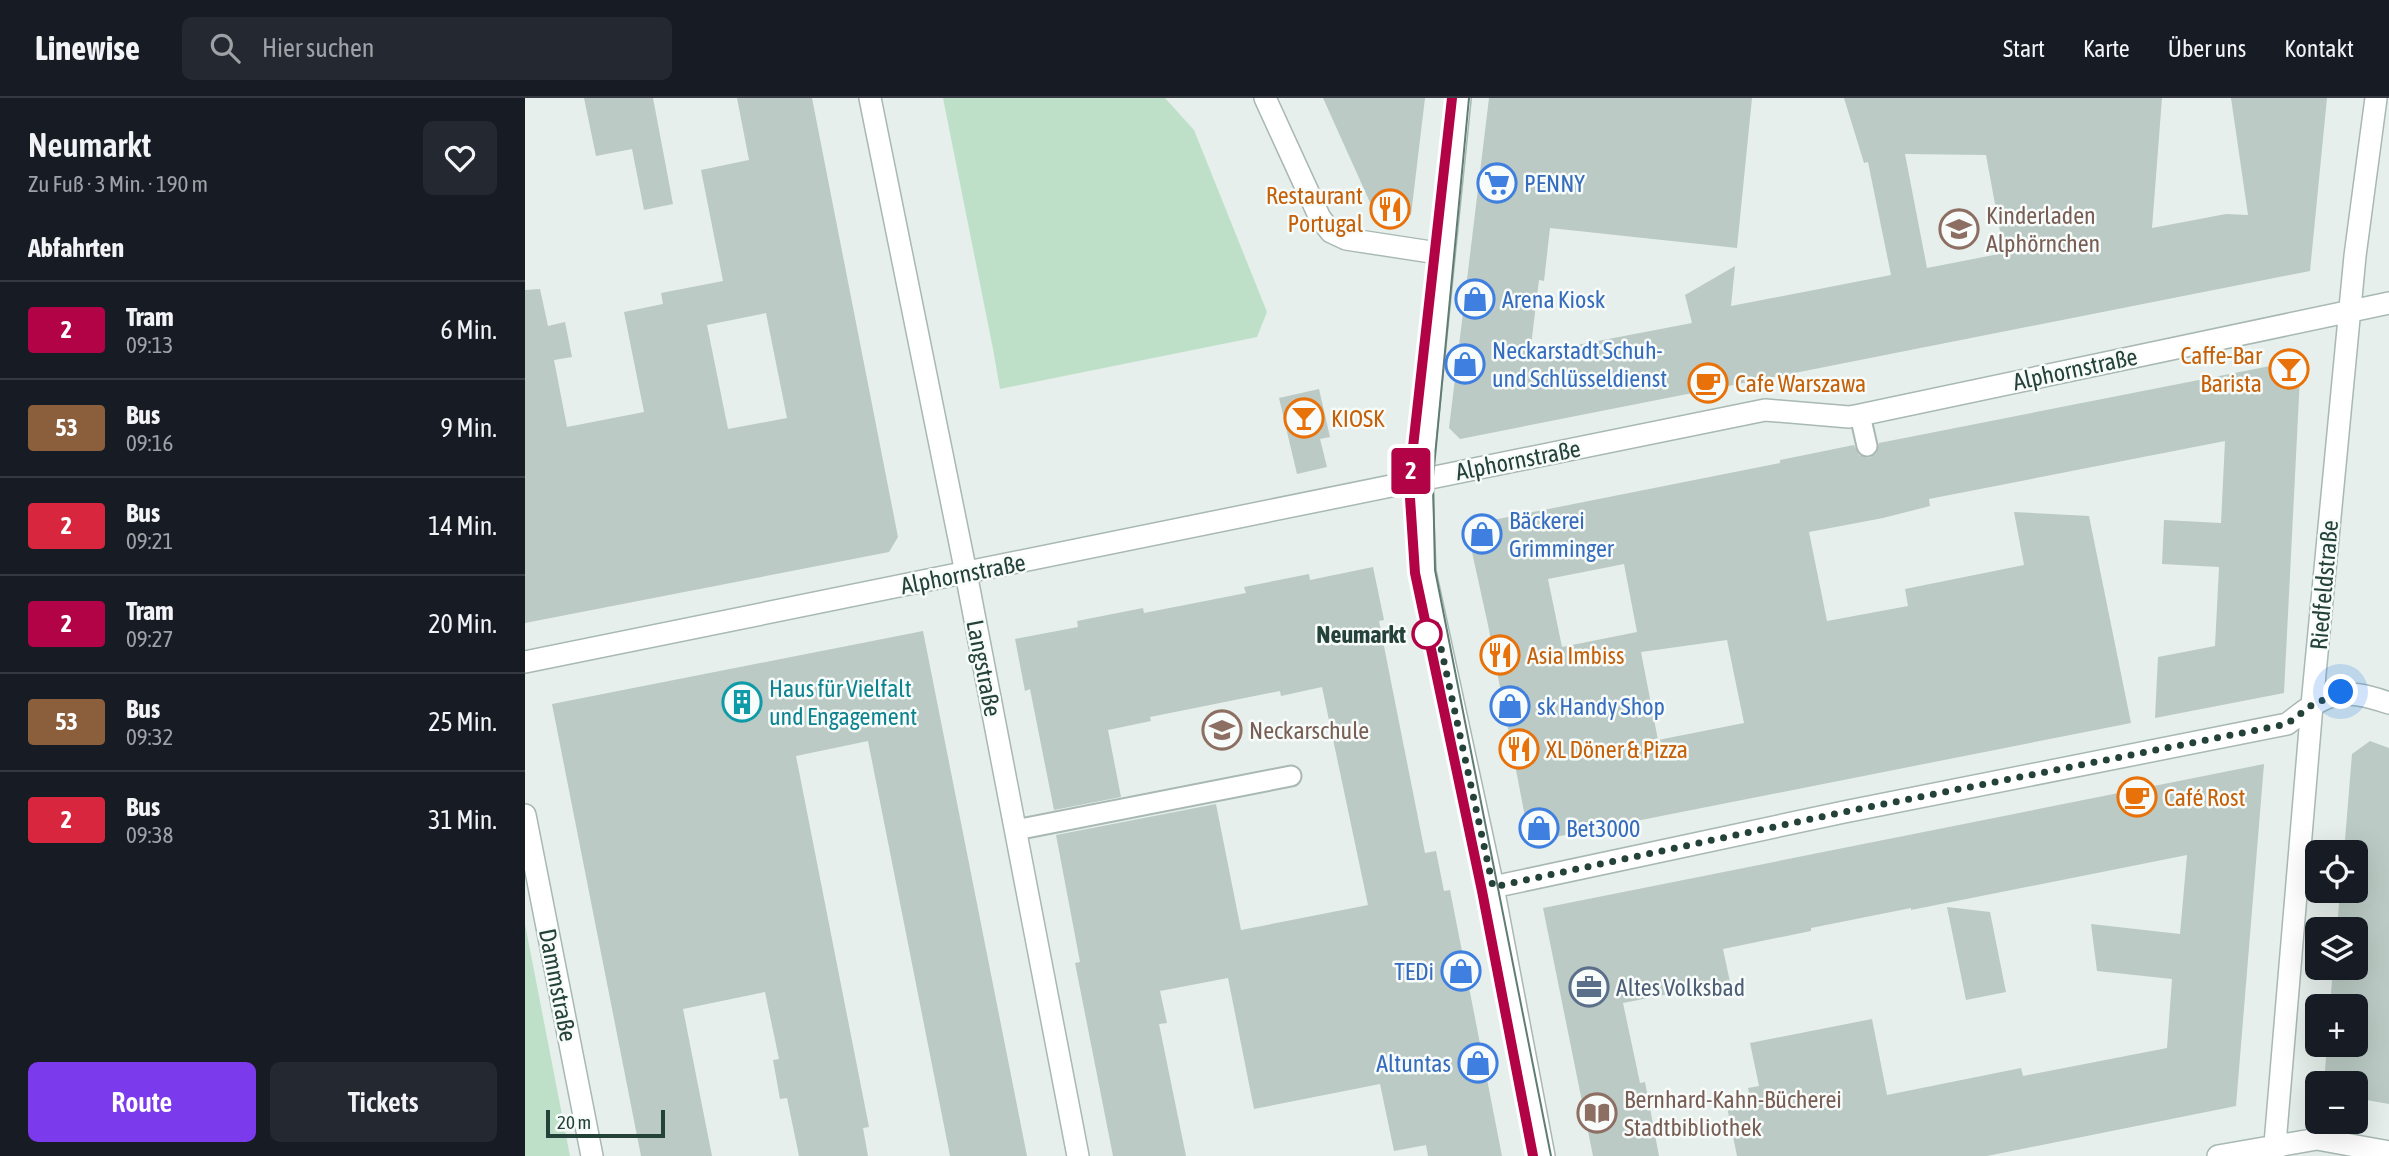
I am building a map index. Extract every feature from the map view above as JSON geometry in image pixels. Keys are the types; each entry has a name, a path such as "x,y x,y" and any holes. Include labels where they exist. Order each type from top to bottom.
{"street":[{"name":"Langstraße","path":"870,98 966,573 1079,1156"},
{"path":"1265,98 1315,208 1331,232 1346,239 1444,254"},
{"path":"1460,98 1421,481 1425,572 1493,887 1544,1156"},
{"name":"Riedfeldstraße","path":"2274,1150 2312,705 2350,310 2376,98"},
{"name":"Alphornstraße","path":"525,662 1765,410 1849,417 2389,303"},
{"path":"1493,887 1844,812 2287,724 2312,705 2341,692 2374,698 2389,704"},
{"name":"Dammstraße","path":"525,815 592,1156"},
{"path":"2218,1156 2274,1150 2317,1139 2389,1152"}],"lane":[{"path":"1860,415 1867,446"},
{"path":"1016,830 1291,776"}],"green space":[{"path":"943,98 1165,98 1194,130 1267,312 1257,337 1000,389"},
{"path":"525,924 570,1156 525,1156"}],"building":[{"path":"584,98 653,98 673,204 644,210 632,149 596,156"},
{"path":"737,98 812,98 898,537 889,552 525,623 525,290 540,289 548,326 565,322 572,357 554,360 567,427 644,412 624,312 663,304 661,293 723,281 701,170 749,160","holes":["766,313 787,418 728,429 707,325"]},
{"path":"1323,98 1425,98 1411,215 1377,218"},
{"path":"1489,98 1752,98 1737,248 1550,228 1544,281 1539,280 1530,354 1692,323 1685,295 1735,266 1731,306 1891,275 1868,162 1864,163 1844,98 2162,98 2152,228 2226,214 2248,215 2231,98 2327,98 2310,271 1460,439 1449,428","holes":["1905,154 1986,155 2004,253 1927,268"]},
{"path":"2295,361 2300,377 2284,693 2155,718 2158,657 2215,646 2219,567 2162,564 2164,520 2221,523 2225,441 1929,499 1930,506 1809,532 1827,621 1908,606 1905,589 2024,565 2014,512 2089,516 2131,723 1545,839 1527,827 1470,543 1483,522 1780,463 1780,460 1854,445 1859,455 1869,458 1876,454 1879,443","holes":["1624,564 1637,632 1562,647 1548,579","1727,640 1744,723 1658,740 1641,652"]},
{"name":"KIOSK","path":"1319,389 1330,437 1320,439 1327,467 1297,474 1279,398"},
{"path":"1373,567 1384,620 1379,621 1425,853 1436,851 1444,891 1450,890 1502,1156 1428,1156 1426,1145 1394,1151 1380,1084 1254,1109 1228,978 1160,991 1167,1023 1159,1024 1186,1156 1113,1156 1075,963 1080,962 1056,835 1216,804 1241,930 1368,905 1322,687 1281,696 1280,691 1150,717 1151,721 1108,730 1121,797 1054,810 1030,689 1025,691 1015,639 1078,627 1077,621 1143,608 1144,613 1246,593 1244,587 1309,574 1310,580"},
{"path":"923,631 1027,1156 950,1156 868,741 796,756 869,1127 863,1128 868,1156 799,1156 787,1098 780,1099 773,1060 779,1059 765,992 683,1009 712,1156 641,1156 552,704"},
{"path":"2370,741 2389,748 2389,1104 2368,1100 2368,1071 2325,1071 2326,1057 2368,1057 2368,994 2331,994 2332,980 2368,980 2368,917 2338,917 2339,903 2368,903 2368,840 2345,840 2352,754"},
{"path":"2264,764 2236,1106 1987,1156 1737,1156 1727,1107 1751,1103 1748,1088 1759,1086 1750,1043 1872,1019 1887,1095 2021,1068 2023,1076 2167,1048 2172,979 2097,971 2091,924 2180,934 2187,855 1811,928 1811,931 1723,949 1730,982 1623,1003 1640,1083 1645,1082 1659,1156 1593,1156 1543,908"},
{"path":"1947,907 1990,912 2006,992 1966,1000"}],"tram line":[{"path":"1452,98 1409,483 1414,573 1482,891 1533,1156"},
{"name":"2","path":"1452,98 1409,483 1415,573 1482,891 1533,1156"},
{"path":"1469,98 1433,478 1435,570 1551,1156"}],"place":[{"name":"PENNY","path":"1497,183"},
{"name":"Restaurant Portugal","path":"1390,209"},
{"name":"Kinderladen Alphörnchen","path":"1959,229"},
{"name":"Arena Kiosk","path":"1475,299"},
{"name":"Neckarstadt Schuh- und Schlüsseldienst","path":"1465,364"},
{"name":"Caffe-Bar Barista","path":"2289,369"},
{"name":"Cafe Warszawa","path":"1708,383"},
{"name":"KIOSK","path":"1304,418"},
{"name":"Bäckerei Grimminger","path":"1482,534"},
{"name":"Neumarkt","path":"1427,634"},
{"name":"Asia Imbiss","path":"1500,655"},
{"name":"Haus für Vielfalt und Engagement","path":"742,702"},
{"name":"sk Handy Shop","path":"1510,706"},
{"name":"Neckarschule","path":"1222,730"},
{"name":"XL Döner & Pizza","path":"1519,749"},
{"name":"Café Rost","path":"2137,797"},
{"name":"Bet3000","path":"1539,828"},
{"name":"TEDi","path":"1461,971"},
{"name":"Altes Volksbad","path":"1589,987"},
{"name":"Altuntas","path":"1478,1063"},
{"name":"Bernhard-Kahn-Bücherei Stadtbibliothek","path":"1597,1113"}],"route":[{"path":"1427,634 1436,625 1493,887 1844,812 2287,724 2312,705 2341,692"}]}
